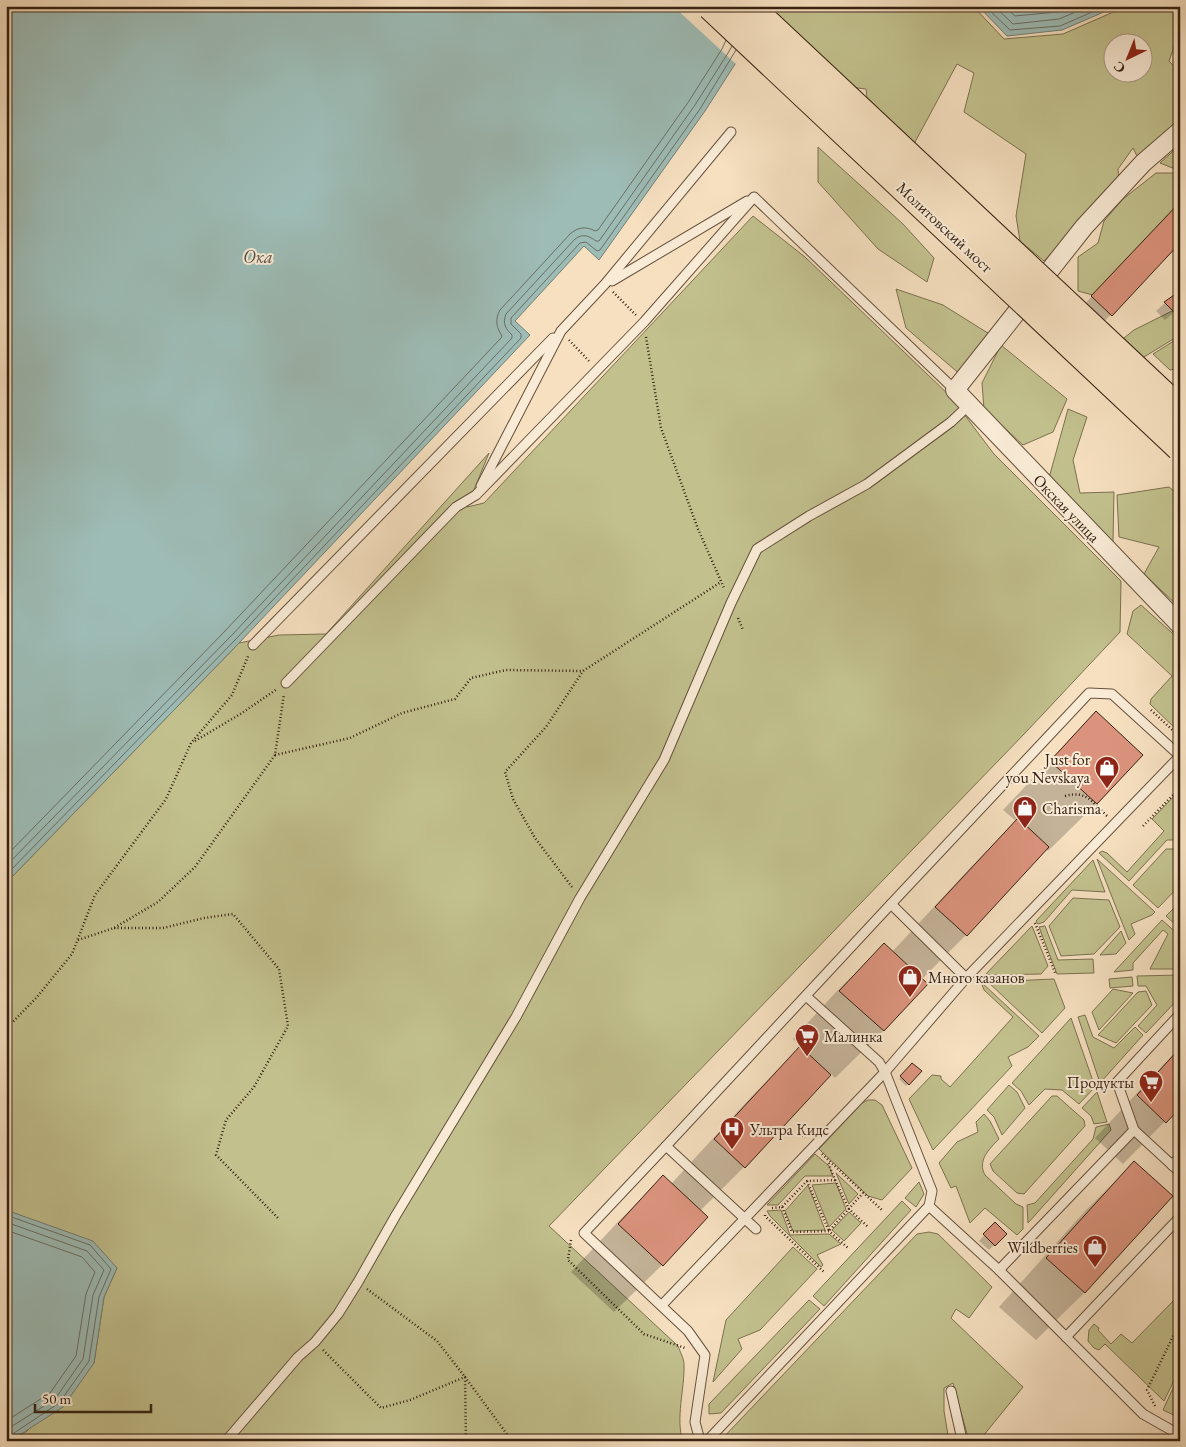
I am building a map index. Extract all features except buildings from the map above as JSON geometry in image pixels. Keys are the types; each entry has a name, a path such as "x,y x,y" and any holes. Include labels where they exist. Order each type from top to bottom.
{"main road":[{"name":"Молитовский мост","path":"711,6 1180,447"},
{"name":"Молитовский мост","path":"748,6 1180,410"}],"street":[{"path":"955,390 1084,227 1143,163 1180,131"},
{"name":"Окская улица","path":"955,390 1180,625"}],"lane":[{"path":"253,645 605,284 731,132"},
{"path":"754,197 955,390"},
{"path":"605,284 754,197"},
{"path":"286,683 456,507 476,495 644,322 754,197"},
{"path":"476,495 561,331"},
{"path":"226,1441 338,1314 396,1214 516,1017 580,898 664,760 731,603 757,549 809,516 867,484 951,422 969,405"},
{"path":"662,1305 885,1072 966,978 1180,756 1112,694 1089,693 584,1232 688,1331 706,1355 695,1422 700,1441"},
{"path":"891,904 966,978"},
{"path":"707,1441 929,1206 932,1191 885,1072 879,1062 806,996"},
{"path":"1180,1014 1118,1082 1134,1130 1180,1172"},
{"path":"999,1270 1134,1130"},
{"path":"666,1146 756,1229"},
{"path":"1172,1165 1180,1157"},
{"path":"929,1206 999,1270 1143,1414 1180,1435"},
{"path":"1066,1336 1180,1217"},
{"path":"951,1390 961,1435 960,1441"}],"path":[{"path":"605,284 644,322 661,428 698,529 743,630"},
{"path":"561,331 597,370"},
{"path":"580,898 535,838 513,799 505,772 546,727 583,671 721,582"},
{"path":"6,1029 37,997 72,954 96,895 166,799 191,743 232,696 253,645"},
{"path":"275,755 350,738 402,713 455,698 471,678 506,670 583,671"},
{"path":"191,743 242,714 286,683"},
{"path":"78,940 114,928 158,902 196,867 275,755 286,683"},
{"path":"1151,710 1180,737"},
{"path":"1143,826 1180,788"},
{"path":"1065,796 1075,793 1085,795 1107,816"},
{"path":"114,928 163,928 204,918 233,914 279,969 288,1026 254,1086 226,1120 216,1155 279,1219"},
{"path":"1033,919 1056,975"},
{"path":"800,1133 810,1144"},
{"path":"822,1154 883,1211"},
{"path":"827,1159 849,1209 868,1227"},
{"path":"824,1273 765,1216 765,1208 782,1208 806,1181 835,1180"},
{"path":"806,1181 829,1231 848,1248"},
{"path":"782,1208 792,1232 829,1231 863,1193"},
{"path":"571,1240 568,1260 644,1334 706,1355"},
{"path":"358,1282 437,1341 512,1441"},
{"path":"1158,1411 1147,1390 1180,1322"},
{"path":"315,1342 381,1408 410,1400 465,1377"},
{"path":"465,1377 466,1441"}],"shaded area":[{"path":"770,6 973,6 1004,39 1063,34 1127,6 1180,6 1180,30 1169,61 1180,73 1180,124 1139,160 1133,148 1118,169 1119,181 1044,261 1020,241 1016,216 1026,154 964,112 974,73 957,64 914,144 868,108 866,89 850,87 769,8"},
{"path":"1180,145 1180,171 1160,163"},
{"path":"818,147 903,224 934,258 927,282 878,249 818,182"},
{"path":"1156,173 1174,173 1180,179 1180,220 1100,297 1078,291 1078,257 1098,243 1104,221 1123,199"},
{"path":"753,216 805,257 951,397 994,454 1121,581 1120,632 1027,731 549,1226 678,1346 684,1365 680,1414 683,1441 10,1441 26,1432 94,1363 104,1297 117,1268 45,1225 6,1210 6,883 239,643 279,635 326,634 489,453 467,507 484,503"},
{"path":"896,289 943,305 991,335 962,376 906,328"},
{"path":"1180,307 1180,335 1139,360 1119,342 1134,330"},
{"path":"1180,337 1180,368 1170,370 1153,354"},
{"path":"1001,345 1067,399 1053,432 1023,445 984,409 982,383"},
{"path":"1068,409 1087,417 1073,460 1080,493 1114,492 1113,542 1049,478"},
{"path":"1169,487 1180,496 1180,608 1144,574 1159,547 1119,537 1117,495"},
{"path":"1141,605 1180,640 1180,733 1150,704 1151,699 1172,676 1127,634 1133,611"},
{"path":"1180,790 1180,840 1167,840 1129,881 1099,853 1102,851 1107,853 1127,872 1164,831 1152,819"},
{"path":"1166,849 1180,849 1180,885 1158,908 1133,885"},
{"path":"1097,859 1155,912 1131,924 1135,934 1129,940"},
{"path":"1093,860 1105,892 1072,890 1044,922 1038,924 1036,921"},
{"path":"1073,898 1109,900 1120,927 1094,954 1061,956 1049,926"},
{"path":"1180,902 1180,921 1176,925 1166,916"},
{"path":"1162,920 1180,936 1180,969 1150,969 1168,934 1163,930 1133,963 1133,970 1114,972"},
{"path":"1032,926 1048,966 1041,974 985,975"},
{"path":"1045,926 1058,960 1093,959 1094,973 1057,974 1039,927"},
{"path":"1121,931 1126,943 1116,954 1100,955"},
{"path":"1180,975 1180,997 1146,1033 1138,1026 1157,1005 1146,986 1138,986 1137,976"},
{"path":"1132,977 1133,986 1110,988 1109,979"},
{"path":"1054,979 1065,1008 1042,1033 988,982"},
{"path":"981,982 1039,1036 1028,1047 1008,1057 1012,1066 933,1150 909,1099 932,1075 941,1076 941,1079 950,1087 1013,1017 984,990"},
{"path":"1113,989 1133,993 1099,1030 1092,1012"},
{"path":"1146,991 1152,1005 1116,1043 1098,1035 1138,992"},
{"path":"1085,1015 1093,1037 1114,1048 1135,1027 1143,1035 1100,1083 1078,1017"},
{"path":"1071,1018 1095,1087 1079,1104 1062,1090 1045,1089 1029,1105 1021,1091 1012,1083"},
{"path":"1009,1085 1017,1092 1025,1108 1002,1135 994,1117 987,1110"},
{"path":"1097,1092 1107,1122 1094,1124 1091,1116 1082,1108"},
{"path":"1052,1096 1057,1096 1084,1120 1085,1126 1024,1194 1017,1193 993,1171 990,1164"},
{"path":"868,1100 875,1100 882,1105 912,1168 882,1200 868,1196 819,1149 862,1103"},
{"path":"984,1114 990,1121 999,1139 985,1156 982,1165 983,1170 985,1175 1016,1204 1023,1207 1023,1229 1017,1235 985,1208 970,1223 956,1186 951,1188 939,1163 957,1142 978,1132 976,1122"},
{"path":"1109,1124 1111,1130 1028,1223 1027,1205 1035,1203 1093,1139 1096,1127"},
{"path":"815,1154 829,1166 833,1176 805,1176 778,1205 767,1205"},
{"path":"836,1173 858,1194 849,1204"},
{"path":"919,1182 924,1194 916,1207 905,1198"},
{"path":"836,1183 846,1209 829,1227 812,1185"},
{"path":"808,1185 825,1230 793,1231 785,1211"},
{"path":"902,1201 911,1210 824,1306 813,1296"},
{"path":"781,1210 790,1235 829,1234 841,1244 817,1255 823,1265 821,1267 770,1216 767,1211"},
{"path":"849,1212 861,1223 844,1241 832,1230"},
{"path":"929,1232 938,1234 992,1287 969,1318 956,1309 951,1318 1023,1387 979,1441 969,1441 953,1383 944,1388 944,1411 949,1441 720,1441 917,1234"},
{"path":"793,1247 817,1269 760,1330 738,1339 742,1349 713,1382 726,1320"},
{"path":"1180,1294 1180,1368 1164,1401 1105,1344 1099,1350 1094,1348 1088,1341 1089,1330 1094,1324 1111,1344 1121,1334 1132,1343"},
{"path":"809,1300 820,1309 721,1413 709,1414 709,1404"},
{"path":"1180,1373 1180,1418 1163,1410"}],"water":[{"name":"Ока","path":"6,6 761,6 739,58 705,111 599,260 584,246 515,321 530,335 239,643 6,883"},
{"path":"978,6 1118,6 1062,30 1007,36"},
{"path":"6,1210 93,1241 117,1268 104,1297 94,1363 63,1407 10,1441 6,1441"}],"pier":[{"path":"673,6 763,6 737,65"}],"tram line":[{"path":"722,6 1180,434"},
{"path":"734,6 1180,423"}],"place":[{"name":"Just for you Nevskaya","path":"1107,789"},
{"name":"Charisma","path":"1025,829"},
{"name":"Много казанов","path":"910,998"},
{"name":"Малинка","path":"807,1057"},
{"name":"Продукты","path":"1151,1103"},
{"name":"Ультра Кидс","path":"732,1150"},
{"name":"Wildberries","path":"1095,1268"}]}
